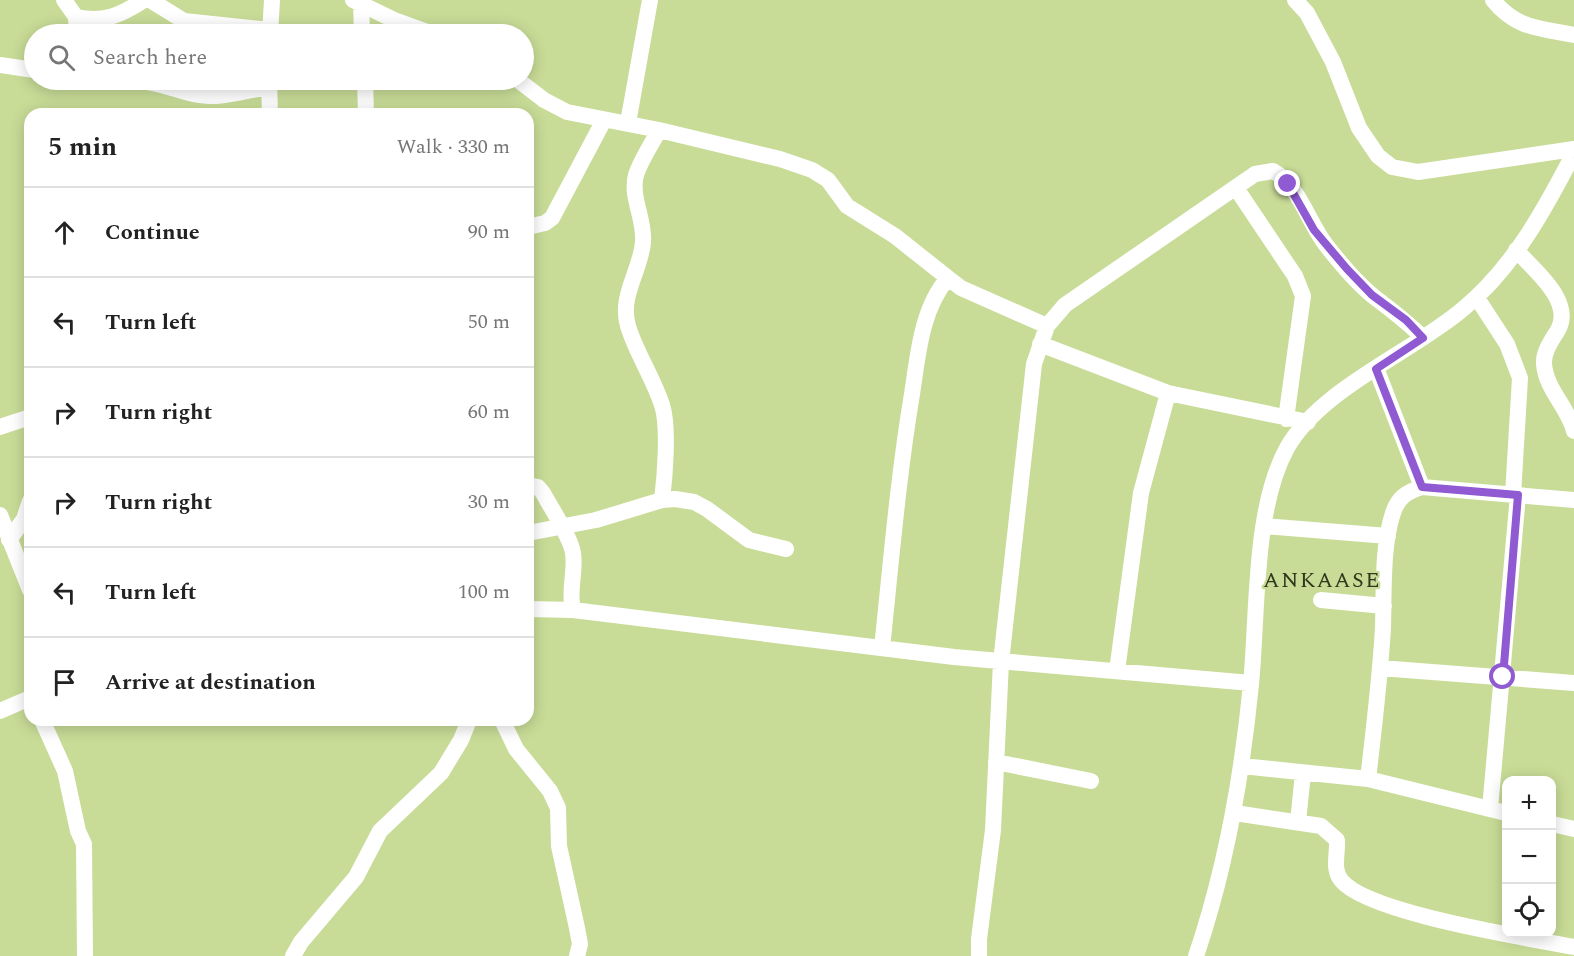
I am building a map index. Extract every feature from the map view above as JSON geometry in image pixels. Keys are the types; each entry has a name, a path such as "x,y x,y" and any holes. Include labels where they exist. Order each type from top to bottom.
{"street":[{"path":"64,0 76,17 76,24"},
{"path":"76,17 92,21 109,19 124,14 144,0"},
{"path":"150,0 184,21 207,24"},
{"path":"270,24 272,0"},
{"path":"628,123 650,0"},
{"path":"1295,0 1307,13 1333,62 1359,128 1378,156 1392,167 1418,172 1574,151"},
{"path":"1493,0 1509,18 1520,24 1574,35"},
{"path":"359,1 361,24"},
{"path":"359,1 405,24"},
{"path":"0,65 24,69"},
{"path":"184,90 199,95 215,95 238,90"},
{"path":"269,90 270,108"},
{"path":"365,90 366,108"},
{"path":"532,90 544,100 567,112 659,130 780,159 812,170 828,180 847,206 895,236 961,288 1047,326"},
{"path":"534,225 545,223 552,218 604,120"},
{"path":"659,130 637,174 634,187 643,242 626,302 627,325 645,363 665,416 666,468 662,500"},
{"path":"1196,956 1235,813 1251,683 1264,526 1273,477 1287,448 1308,422 1357,381 1423,338 1477,298 1516,250 1549,200 1574,151"},
{"path":"980,956 979,939 993,830 1001,662 1034,364 1047,326 1065,305 1236,188 1263,171 1273,171 1282,176 1314,230 1341,262 1372,295 1406,320 1423,338"},
{"path":"1236,188 1295,276 1303,296 1286,419"},
{"path":"1516,250 1555,294 1564,311 1563,318 1543,360 1545,377 1574,431"},
{"path":"882,648 902,454 921,336 939,289 948,278"},
{"path":"1555,294 1574,299"},
{"path":"1477,298 1507,344 1520,378 1516,495 1503,677 1490,809"},
{"path":"1040,344 1168,393 1308,422"},
{"path":"1376,369 1422,487"},
{"path":"1117,671 1142,493 1168,393"},
{"path":"0,427 24,419"},
{"path":"534,486 543,493 573,550 574,567 570,596 573,610"},
{"path":"1368,779 1380,668 1388,536 1393,513 1399,500 1407,492 1422,487 1574,500"},
{"path":"534,531 596,520 662,500 694,502 749,540 786,549"},
{"path":"0,515 24,576"},
{"path":"9,540 24,519"},
{"path":"1264,526 1388,536"},
{"path":"1321,600 1384,606"},
{"path":"534,609 573,610 1001,662 1251,683"},
{"path":"1380,668 1574,683"},
{"path":"0,711 24,701"},
{"path":"45,726 65,771 78,831 84,844 86,956"},
{"path":"293,956 356,877 380,831 441,773 467,726"},
{"path":"505,726 516,749 550,791 558,808 559,846 578,928 580,944 577,956"},
{"path":"996,762 1091,781"},
{"path":"1242,766 1368,779 1502,812"},
{"path":"1298,822 1303,773"},
{"path":"1235,813 1322,826 1338,840 1336,872 1352,892 1440,921 1574,947"},
{"path":"1556,825 1574,829"}],"district":[{"name":"ANKAASE","path":"1322,580"}],"route":[{"path":"1288,184 1314,230 1347,269 1372,295 1406,320 1423,338 1376,369 1422,487 1518,495 1503,677"}]}
